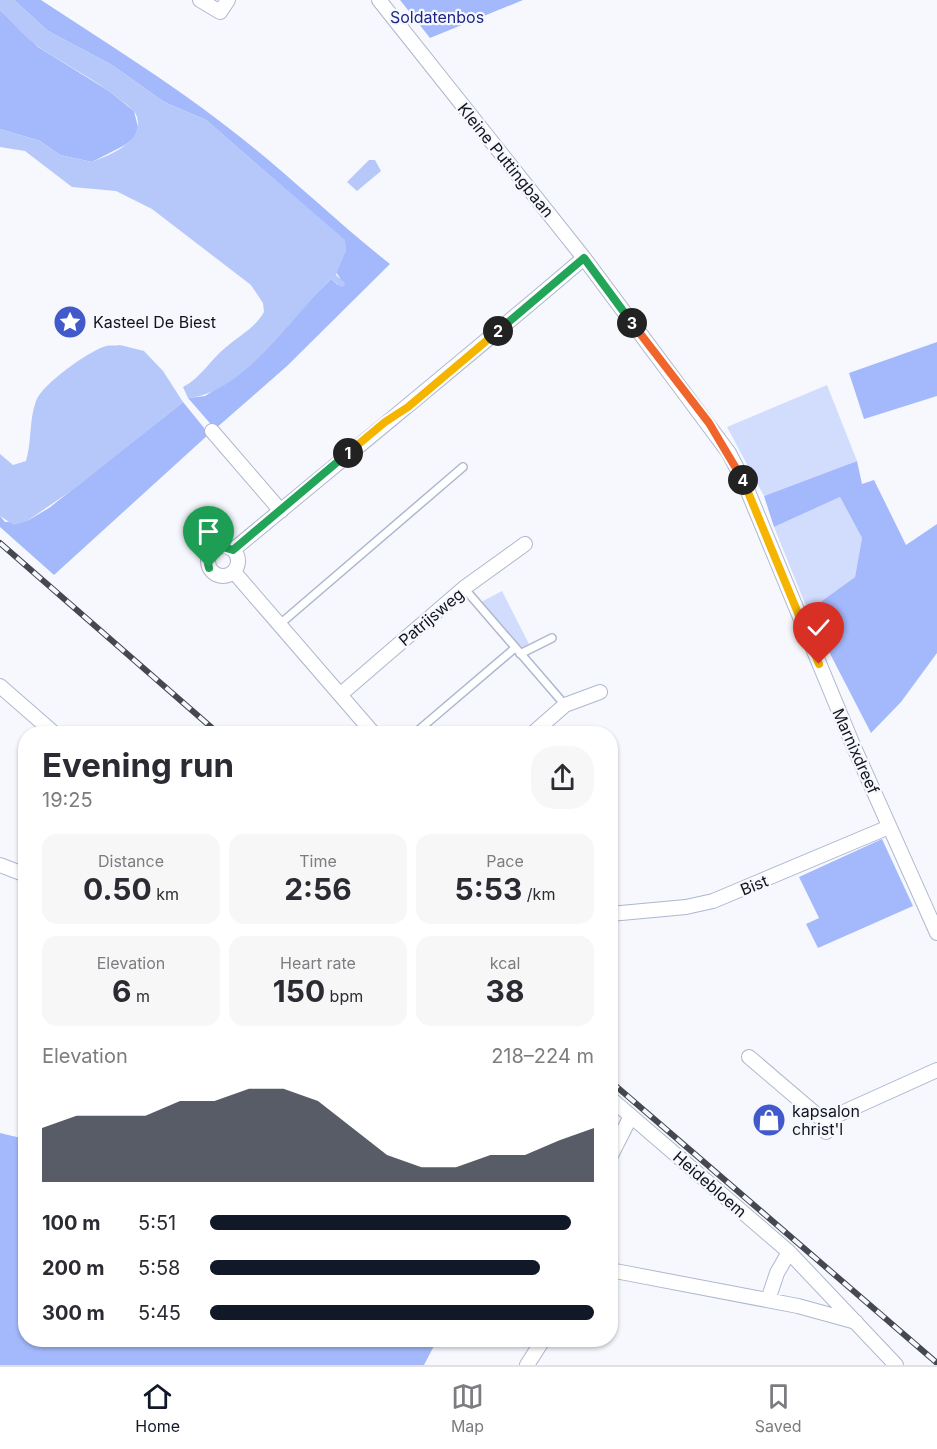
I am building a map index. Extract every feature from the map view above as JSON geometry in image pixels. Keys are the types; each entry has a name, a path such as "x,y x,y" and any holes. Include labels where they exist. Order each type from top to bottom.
{"street":[{"path":"200,0 220,12 228,0"},
{"name":"Kleine Puttingbaan","path":"379,0 584,258 631,322"},
{"path":"233,550 385,422 408,407 584,258"},
{"name":"Marnixdreef","path":"631,322 709,423 738,469 889,827 937,933"},
{"path":"212,431 281,511"},
{"name":"Patrijsweg","path":"340,694 464,588 525,544"},
{"path":"225,546 233,550 238,559 234,572 221,576 212,572 208,563 209,554 216,548 225,546"},
{"path":"234,572 367,726"},
{"path":"0,686 46,726"},
{"path":"541,726 565,705 600,692"},
{"name":"Bist","path":"618,913 686,907 713,901 889,827"},
{"path":"0,865 18,872"},
{"path":"749,1058 825,1127 937,1070"},
{"name":"Heidebloem","path":"618,1105 789,1252 896,1365"},
{"path":"618,1141 631,1116"},
{"path":"768,1300 777,1273 789,1252"},
{"path":"618,1272 768,1300 856,1322"},
{"path":"527,1365 539,1347"}],"lane":[{"path":"280,624 463,467"},
{"path":"464,588 565,705"},
{"path":"520,654 552,638"},
{"path":"423,726 514,648"}],"shaded area":[{"path":"0,0 14,0 48,31 112,65 164,102 206,120 345,240 346,250 336,275 345,283 344,286 341,287 331,279 248,368 209,393 188,398 183,387 195,379 220,353 256,323 264,312 263,303 251,285 152,209 116,191 72,187 25,151 0,147 0,129 40,141 60,155 92,162 124,146 131,140 138,126 136,114 129,106 29,40 0,10"},
{"path":"369,160 375,160 381,171 357,191 347,182"},
{"path":"120,345 144,351 163,371 183,402 78,486 27,521 14,525 0,516 0,454 13,465 26,461 34,408 40,394 56,377 89,354 106,346"},
{"path":"827,385 857,461 764,496 727,427"},
{"path":"840,497 862,538 855,577 808,611 774,527"},
{"path":"502,591 529,644 522,649 481,602"}],"green space":[{"path":"14,0 41,0 204,109 247,142 390,264 287,366 215,429 188,398 205,396 230,380 331,279 338,285 340,278 336,272 346,250 344,240 206,120 164,102 112,65 48,31"},
{"name":"Soldatenbos","path":"400,0 523,0 430,38"},
{"path":"0,10 38,47 109,91 134,111 138,127 135,137 125,145 92,162 60,155 40,141 0,129"},
{"path":"937,342 937,396 864,419 849,373"},
{"path":"183,402 209,434 54,575 0,527 0,516 5,522 27,521 49,508"},
{"path":"857,461 862,484 874,480 906,545 937,524 937,653 901,702 871,733 808,611 855,577 862,538 840,497 774,527 764,496"},
{"path":"882,839 913,906 818,948 806,924 819,918 799,877"},
{"path":"0,1133 18,1137 18,1347 433,1347 424,1365 0,1365"}],"railway":[{"path":"0,543 210,726"},
{"path":"618,1088 937,1363"}],"place":[{"name":"Kasteel De Biest","path":"70,322"},
{"name":"kapsalon christ'l","path":"769,1120"}],"route":[{"path":"209,568 208,559 212,550 220,546 233,550 385,422 408,407 584,258 709,423 729,453 744,482 819,664"}]}
